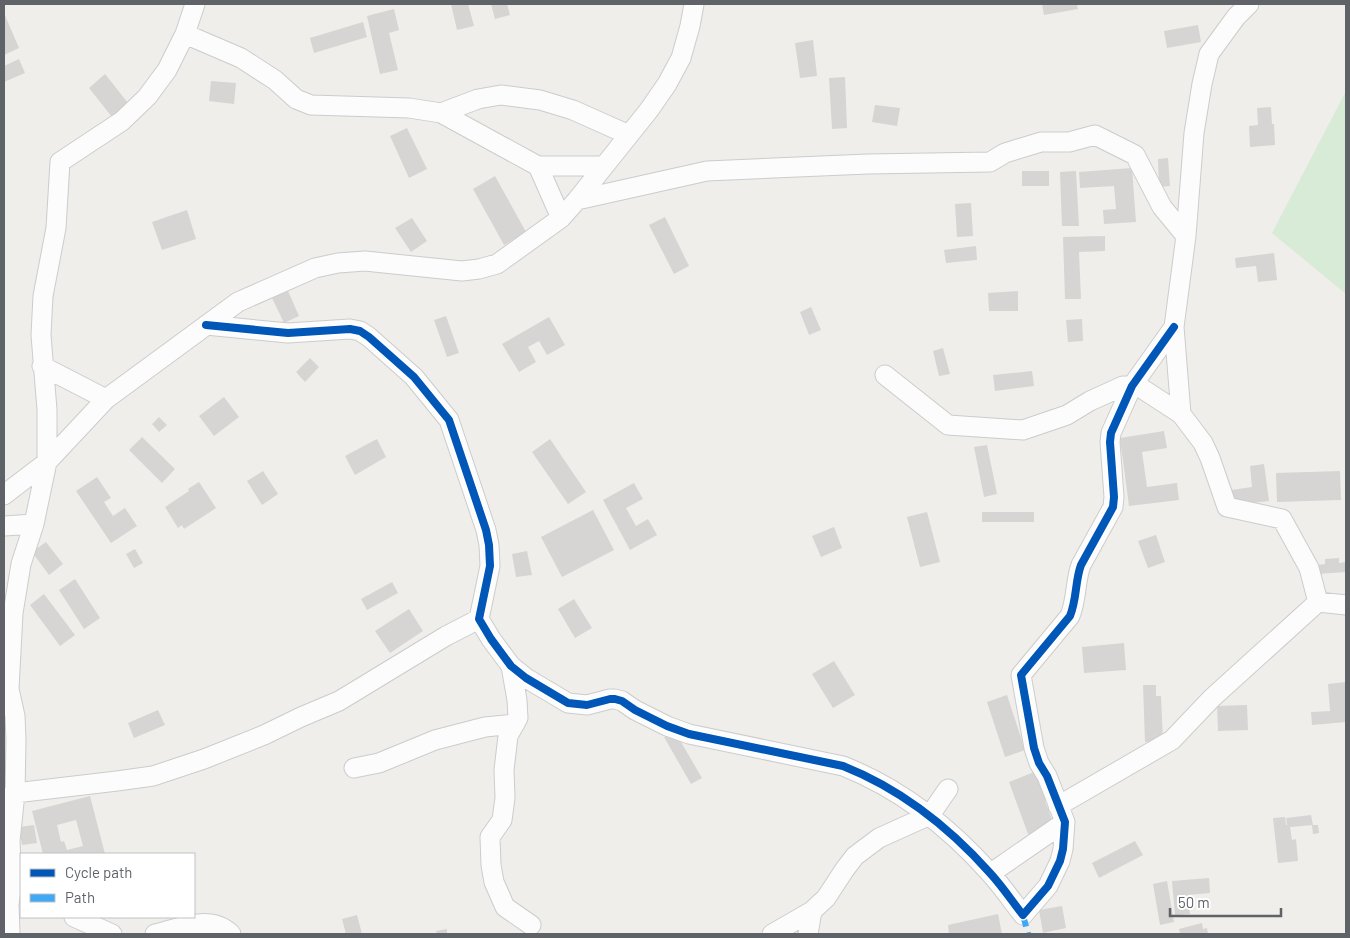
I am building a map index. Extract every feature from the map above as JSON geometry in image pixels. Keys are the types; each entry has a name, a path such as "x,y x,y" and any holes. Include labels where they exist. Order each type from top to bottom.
{"street":[{"path":"10,934 12,895 9,796 16,732 15,716 6,686 13,613 21,564 34,524 47,462 47,410 41,335 43,296 56,228 60,162 122,121 147,97 167,70 185,34 195,4"},
{"path":"4,495 47,462 106,399 238,302 315,268 330,264 365,261 462,271 480,270 497,264 561,218 649,110 667,84 680,58 690,26 694,4"},
{"path":"1181,414 1174,327 1186,236 1194,133 1202,84 1210,54 1236,17 1249,4"},
{"path":"185,34 241,58 275,80 296,99 311,105 409,108 441,113 538,166 604,166"},
{"path":"441,113 478,98 501,95 540,100 573,110 629,135"},
{"path":"577,200 707,171 868,164 990,162 1005,153 1041,142 1069,142 1095,135 1135,154 1162,207 1186,236"},
{"path":"538,166 561,218"},
{"path":"206,325 288,333 350,329 360,331 414,377 449,420 486,530 490,566 479,619 511,666 526,678 568,703 587,705 615,699 667,726 689,734 843,766 861,773 907,798 930,815 991,873 1023,915 1048,886 1064,849 1062,814 1047,776 1038,763 1021,675 1070,616 1074,607 1081,565 1112,507 1114,497 1111,433 1132,386 1174,327"},
{"path":"42,366 106,399"},
{"path":"885,374 948,425 1023,430 1067,415 1090,401 1123,386 1141,388 1181,414 1203,444 1210,458 1227,507 1282,519 1308,568 1318,602"},
{"path":"4,526 34,524"},
{"path":"991,873 1062,814 1172,740 1212,698 1318,602 1346,605"},
{"path":"9,796 153,776 204,759 264,735 301,716 339,700 446,636 479,619"},
{"path":"511,666 518,718 508,736 504,770 505,798 502,820 490,837 492,864 494,882 505,907 531,925"},
{"path":"354,768 380,763 435,740 485,727 515,724"},
{"path":"772,934 812,911 826,898 855,856 878,838 930,815 948,789"},
{"path":"808,934 812,911"},
{"path":"155,934 202,923 213,924 231,934"},
{"path":"80,925 112,934"}],"green space":[{"path":"1346,91 1346,294 1272,233"}],"building":[{"path":"451,4 468,4 474,26 457,30"},
{"path":"491,4 507,4 510,15 495,19"},
{"path":"1042,4 1077,4 1078,9 1044,15"},
{"path":"394,9 399,30 389,33 398,70 380,74 367,16"},
{"path":"4,13 19,48 4,55"},
{"path":"363,22 367,37 314,53 310,38"},
{"path":"1198,25 1201,42 1167,48 1164,31"},
{"path":"813,40 817,76 800,78 795,43"},
{"path":"19,59 25,73 4,82 4,66"},
{"path":"105,74 128,103 112,117 89,88"},
{"path":"845,77 847,128 832,129 829,78"},
{"path":"211,81 236,83 234,104 209,101"},
{"path":"875,105 900,108 897,126 872,122"},
{"path":"1271,107 1275,145 1250,147 1249,126 1258,125 1257,108"},
{"path":"407,128 427,169 409,178 390,136"},
{"path":"1168,158 1170,186 1159,187 1158,159"},
{"path":"1132,168 1136,222 1104,224 1103,210 1116,209 1114,186 1080,188 1079,172"},
{"path":"1022,171 1049,171 1049,186 1022,186"},
{"path":"1076,171 1079,226 1062,226 1060,172"},
{"path":"495,176 526,232 504,245 473,189"},
{"path":"971,203 973,236 957,237 955,204"},
{"path":"187,210 196,239 162,250 152,222"},
{"path":"665,217 689,266 674,274 649,225"},
{"path":"412,218 427,241 411,252 395,228"},
{"path":"1105,236 1105,251 1079,252 1081,299 1065,299 1063,237"},
{"path":"976,246 977,260 946,263 944,250"},
{"path":"1274,253 1277,280 1258,282 1256,266 1236,268 1235,258"},
{"path":"288,291 299,316 284,323 272,298"},
{"path":"1018,291 1018,311 989,311 988,293"},
{"path":"811,307 821,330 809,335 800,312"},
{"path":"446,316 459,353 447,357 434,320"},
{"path":"549,317 565,345 547,355 539,341 528,347 536,362 519,372 502,344"},
{"path":"1082,319 1083,341 1068,342 1066,320"},
{"path":"943,348 950,374 939,376 933,351"},
{"path":"310,358 319,367 305,382 296,372"},
{"path":"1032,371 1034,386 995,391 993,375"},
{"path":"224,397 239,417 214,436 199,416"},
{"path":"159,417 167,425 159,432 152,424"},
{"path":"1164,431 1167,448 1142,452 1147,487 1177,483 1179,500 1129,506 1120,438"},
{"path":"142,437 175,469 162,483 129,450"},
{"path":"377,439 386,457 355,475 345,456"},
{"path":"550,439 586,492 568,504 532,452"},
{"path":"987,445 997,494 984,497 974,447"},
{"path":"1264,464 1269,501 1233,505 1231,490 1252,487 1250,466"},
{"path":"263,471 278,494 262,505 247,481"},
{"path":"1340,471 1341,500 1277,502 1276,473"},
{"path":"97,477 111,498 104,502 113,516 125,508 137,526 111,543 76,491"},
{"path":"199,482 216,508 184,529 182,525 178,528 165,507"},
{"path":"634,483 643,499 626,508 636,526 648,519 657,535 630,550 603,500"},
{"path":"593,510 614,550 562,577 541,537"},
{"path":"927,512 940,562 920,567 907,517"},
{"path":"982,512 1034,512 1034,522 982,522"},
{"path":"834,527 842,548 821,557 812,536"},
{"path":"1156,535 1165,562 1148,568 1138,541"},
{"path":"46,542 63,564 49,575 32,552"},
{"path":"135,549 143,563 134,568 126,554"},
{"path":"527,551 532,575 516,577 512,554"},
{"path":"1339,558 1339,563 1346,562 1346,572 1318,574 1317,565 1325,564 1325,559"},
{"path":"75,579 100,618 84,629 59,590"},
{"path":"392,582 398,593 367,610 361,599"},
{"path":"44,594 75,635 60,646 30,605"},
{"path":"574,599 592,628 575,638 558,609"},
{"path":"409,609 423,631 390,653 375,631"},
{"path":"1124,643 1126,670 1084,673 1082,647"},
{"path":"834,661 855,695 833,708 812,674"},
{"path":"1346,682 1346,722 1312,725 1311,712 1330,711 1328,684"},
{"path":"1143,685 1156,685 1156,696 1161,696 1163,741 1145,742"},
{"path":"1007,695 1025,750 1005,757 987,702"},
{"path":"1247,705 1248,730 1218,731 1217,706"},
{"path":"158,710 165,725 134,738 128,723"},
{"path":"674,730 702,778 691,784 664,737"},
{"path":"1034,772 1037,779 1041,778 1049,799 1045,801 1054,825 1028,834 1009,782"},
{"path":"90,796 105,853 43,853 32,811","holes":["76,820 83,846 67,850 64,841 61,842 57,825"]},
{"path":"1311,815 1313,825 1290,827 1292,840 1296,839 1298,861 1278,863 1273,818 1285,817 1287,825 1286,818"},
{"path":"34,825 37,843 22,845 19,827"},
{"path":"1312,825 1318,825 1319,833 1313,834"},
{"path":"1135,841 1143,855 1099,878 1092,863"},
{"path":"1209,878 1210,893 1188,895 1190,914 1175,915 1172,881"},
{"path":"1167,881 1174,922 1160,925 1153,884"},
{"path":"1062,906 1066,928 1043,933 1039,910"},
{"path":"998,914 1002,934 949,934 948,925"},
{"path":"357,915 362,934 346,934 342,919"},
{"path":"1202,923 1203,929 1207,928 1208,934 1180,934 1179,929"},
{"path":"447,929 447,934 437,934 436,931"}],"marked path":[{"path":"1023,915 1028,934"}],"cycle path":[{"path":"206,325 288,333 350,329 360,331 414,377 449,420 486,530 490,566 479,619 511,666 526,678 568,703 587,705 615,699 667,726 689,734 843,766 864,775 904,798 941,825 990,873 1023,915 1048,886 1060,861 1065,822 1034,748 1021,675 1070,616 1081,565 1113,507 1111,433 1132,386 1174,327"}]}
